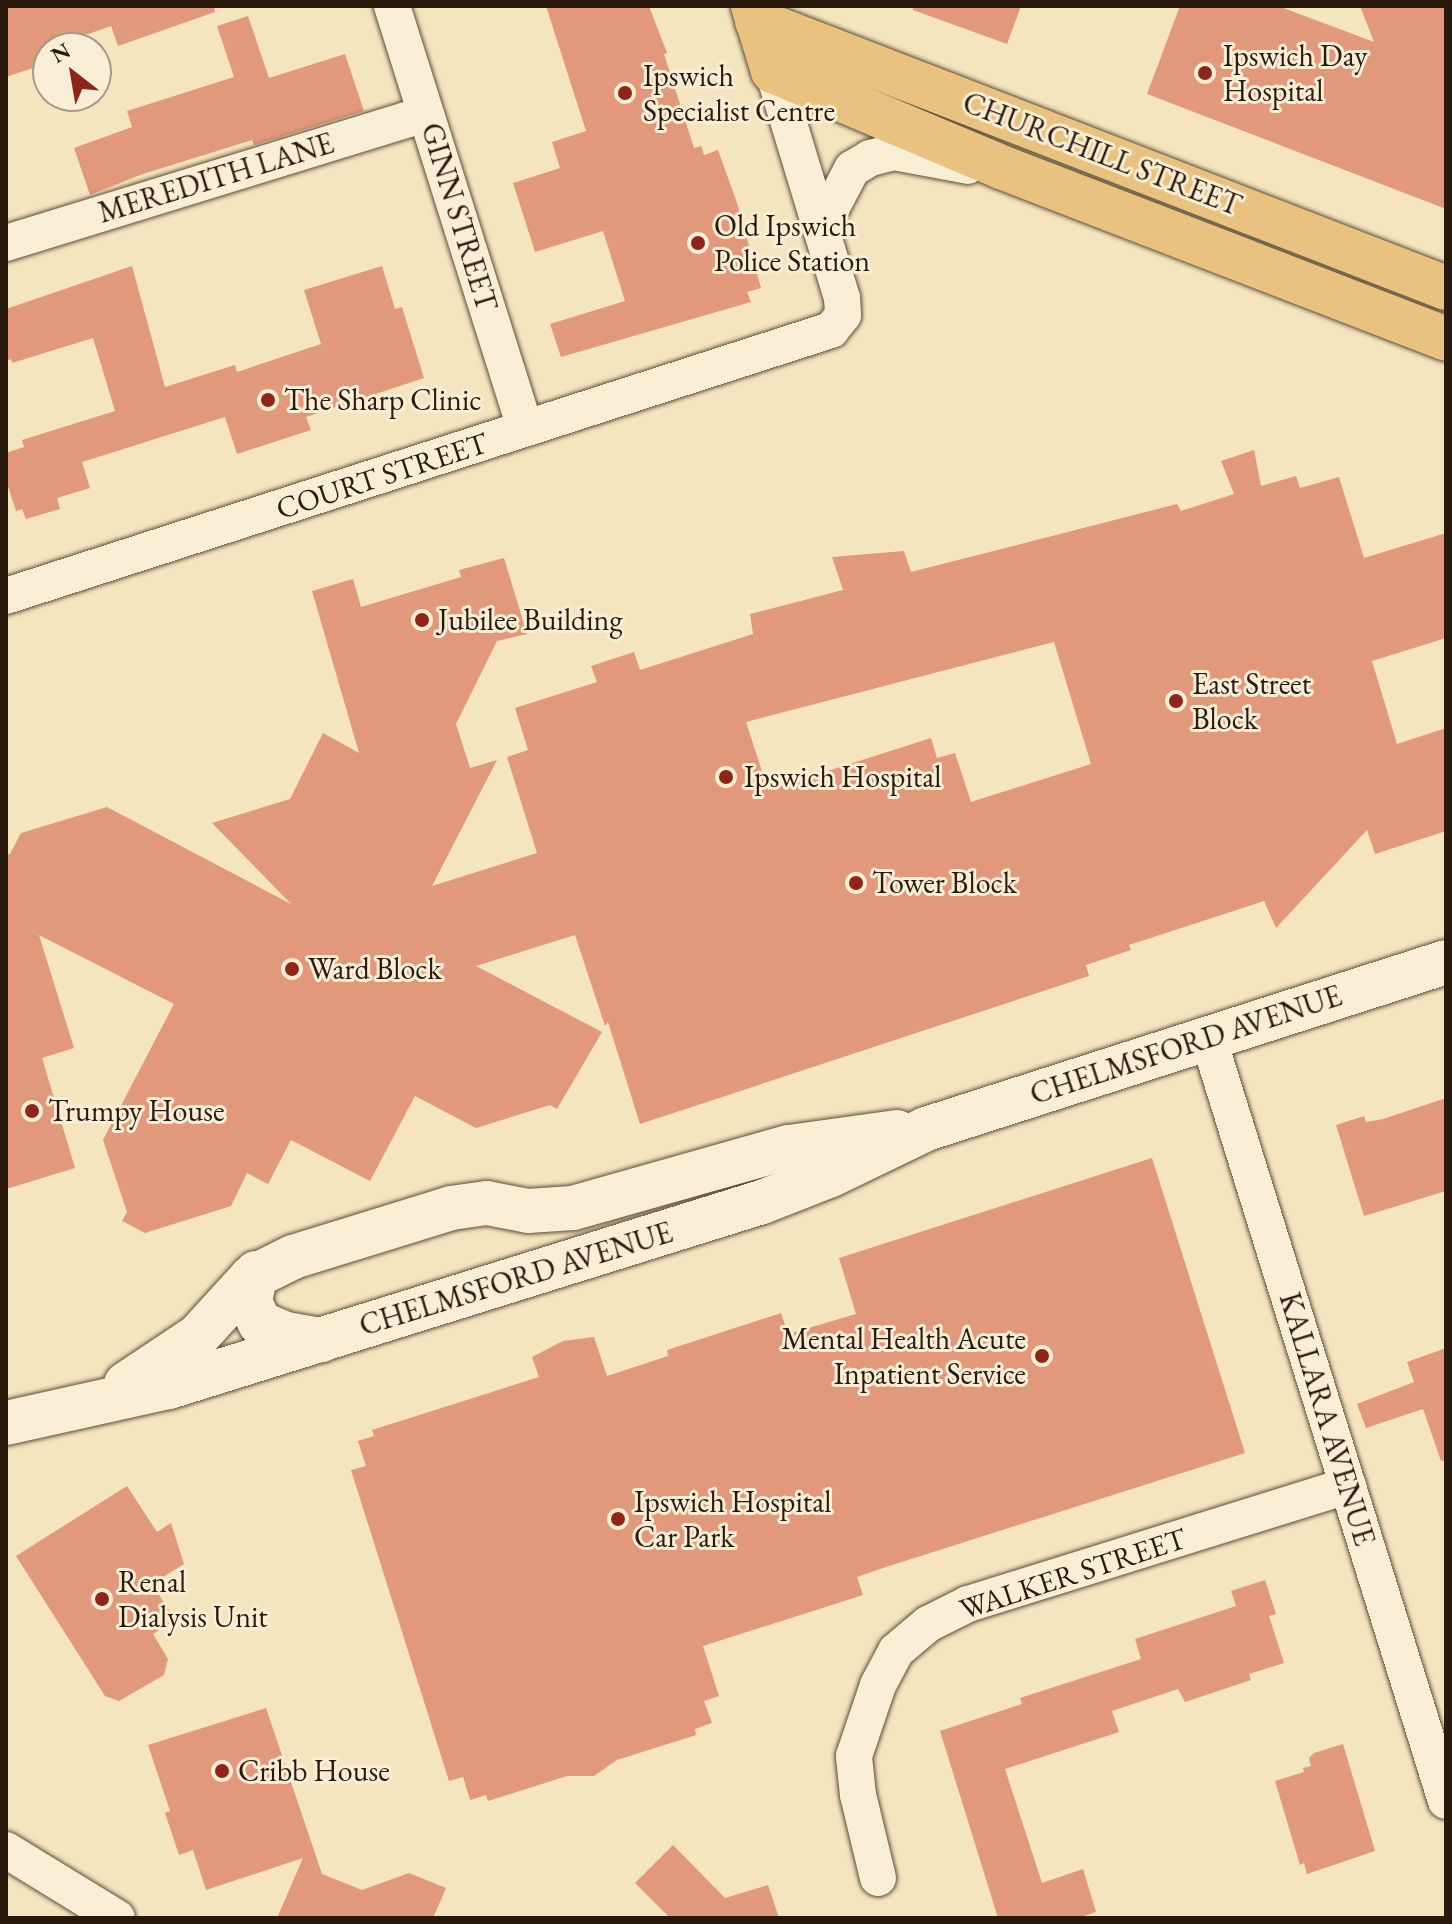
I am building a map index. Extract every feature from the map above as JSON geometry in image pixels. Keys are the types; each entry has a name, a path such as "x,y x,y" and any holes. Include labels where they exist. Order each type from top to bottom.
{"main road":[{"path":"755,13 773,71"},
{"name":"CHURCHILL STREET","path":"755,13 1446,288"},
{"name":"CHURCHILL STREET","path":"773,71 1001,167 1446,339"}],"street":[{"name":"GINN STREET","path":"392,6 525,429"},
{"path":"773,71 821,228"},
{"name":"MEREDITH LANE","path":"6,243 426,114"},
{"path":"821,228 852,169 870,158 894,152 971,166 1001,167"},
{"name":"COURT STREET","path":"6,596 825,333 841,318 842,298 821,228"},
{"name":"CHELMSFORD AVENUE","path":"7,1421 169,1387 782,1196 915,1135 1208,1037 1446,962"},
{"name":"KALLARA AVENUE","path":"1208,1037 1446,1801"},
{"name":"CHELMSFORD AVENUE","path":"96,1401 198,1336 256,1273 293,1257 451,1208 497,1206 551,1212 789,1147 915,1135"},
{"path":"497,1206 520,1222 531,1239 536,1256 534,1274"},
{"path":"256,1273 250,1302 260,1323 286,1334 321,1340"},
{"name":"WALKER STREET","path":"878,1878 858,1795 854,1756 878,1685 896,1651 906,1642 928,1624 968,1604 1348,1486"},
{"path":"6,1850 117,1918"}],"building":[{"path":"6,6 214,6 215,12 118,46 111,26 94,32 32,32 32,68 6,77"},
{"path":"546,6 649,6 667,53 664,54 694,148 701,146 704,155 718,150 737,203 761,288 747,292 751,302 561,357 550,324 625,301 603,231 535,252 513,183 560,168 552,142 586,131"},
{"path":"913,6 1021,6 1007,44 913,10"},
{"path":"1180,6 1278,6 1374,42 1360,6 1446,6 1446,209 1147,94"},
{"path":"248,16 269,78 345,54 364,111 254,145 252,140 140,175 90,195 74,148 132,127 127,111 234,77 217,26"},
{"path":"132,266 165,387 235,365 237,372 321,344 304,290 382,266 395,309 402,307 424,378 306,417 311,430 237,454 225,417 82,462 90,488 57,498 60,509 26,519 22,509 16,511 6,480 6,453 24,447 22,440 115,411 93,338 12,363 11,359 6,361 6,309"},
{"path":"1254,450 1261,486 1296,476 1300,488 1339,477 1364,558 1446,533 1446,638 1372,661 1397,744 1446,728 1446,831 1375,854 1367,830 1276,928 1264,901 1129,945 1131,950 1086,965 1089,976 640,1124 608,1022 605,1026 575,935 476,966 602,1032 557,1109 550,1105 476,1128 415,1096 370,1181 291,1140 268,1184 247,1173 231,1206 145,1233 122,1221 127,1212 103,1140 174,1004 39,935 74,1048 42,1058 75,1168 6,1189 6,854 10,854 21,833 107,807 291,904 212,823 290,799 323,733 359,753 312,591 353,579 361,607 461,577 459,570 504,558 527,634 497,641 456,724 470,768 497,760 432,886 537,853 507,757 528,750 515,708 597,682 591,666 634,652 640,670 753,634 750,614 843,590 832,557 904,551 911,572 1177,504 1181,511 1234,494 1221,461","holes":["1054,642 1091,764 971,802 955,753 937,758 931,738 768,790 746,722"]},
{"path":"1446,1098 1446,1191 1364,1216 1336,1125 1364,1116 1366,1122 1383,1119"},
{"path":"1152,1158 1245,1453 857,1577 863,1595 703,1646 719,1696 704,1701 712,1723 695,1729 696,1735 617,1760 594,1776 567,1776 488,1801 486,1795 470,1800 463,1777 449,1781 351,1470 366,1466 358,1441 374,1436 372,1430 539,1377 532,1357 563,1341 594,1337 607,1376 668,1356 667,1350 781,1313 788,1334 856,1314 839,1258"},
{"path":"1446,1348 1446,1460 1441,1461 1423,1409 1366,1428 1357,1404 1414,1382 1407,1362"},
{"name":"Renal Dialysis Unit","path":"127,1486 157,1532 171,1523 184,1564 152,1584 175,1620 153,1634 168,1659 164,1675 119,1701 105,1696 16,1556"},
{"path":"1265,1580 1276,1614 1269,1616 1284,1663 1249,1674 1251,1680 1185,1702 1178,1689 1112,1711 1119,1732 1005,1769 1042,1883 1083,1869 1096,1912 1078,1918 998,1918 940,1731 1022,1704 1020,1698 1141,1659 1135,1639 1236,1606 1231,1591"},
{"path":"266,1708 322,1874 362,1890 409,1873 446,1888 433,1918 277,1918 303,1858 206,1890 193,1850 179,1855 165,1813 170,1811 148,1745"},
{"path":"1343,1744 1375,1851 1307,1874 1304,1863 1300,1865 1275,1781 1304,1772 1303,1768 1311,1766 1309,1758 1314,1753"},
{"path":"673,1845 725,1898 768,1885 779,1918 670,1918 635,1883"}],"place":[{"name":"Ipswich Day Hospital","path":"1205,73"},
{"name":"Ipswich Specialist Centre","path":"625,93"},
{"name":"Old Ipswich Police Station","path":"698,243"},
{"name":"The Sharp Clinic","path":"268,400"},
{"name":"Jubilee Building","path":"422,620"},
{"name":"East Street Block","path":"1176,701"},
{"name":"Ipswich Hospital","path":"726,777"},
{"name":"Tower Block","path":"856,883"},
{"name":"Ward Block","path":"292,969"},
{"name":"Trumpy House","path":"32,1111"},
{"name":"Mental Health Acute Inpatient Service","path":"1042,1356"},
{"name":"Ipswich Hospital Car Park","path":"618,1519"},
{"name":"Renal Dialysis Unit","path":"102,1599"},
{"name":"Cribb House","path":"222,1771"}]}
